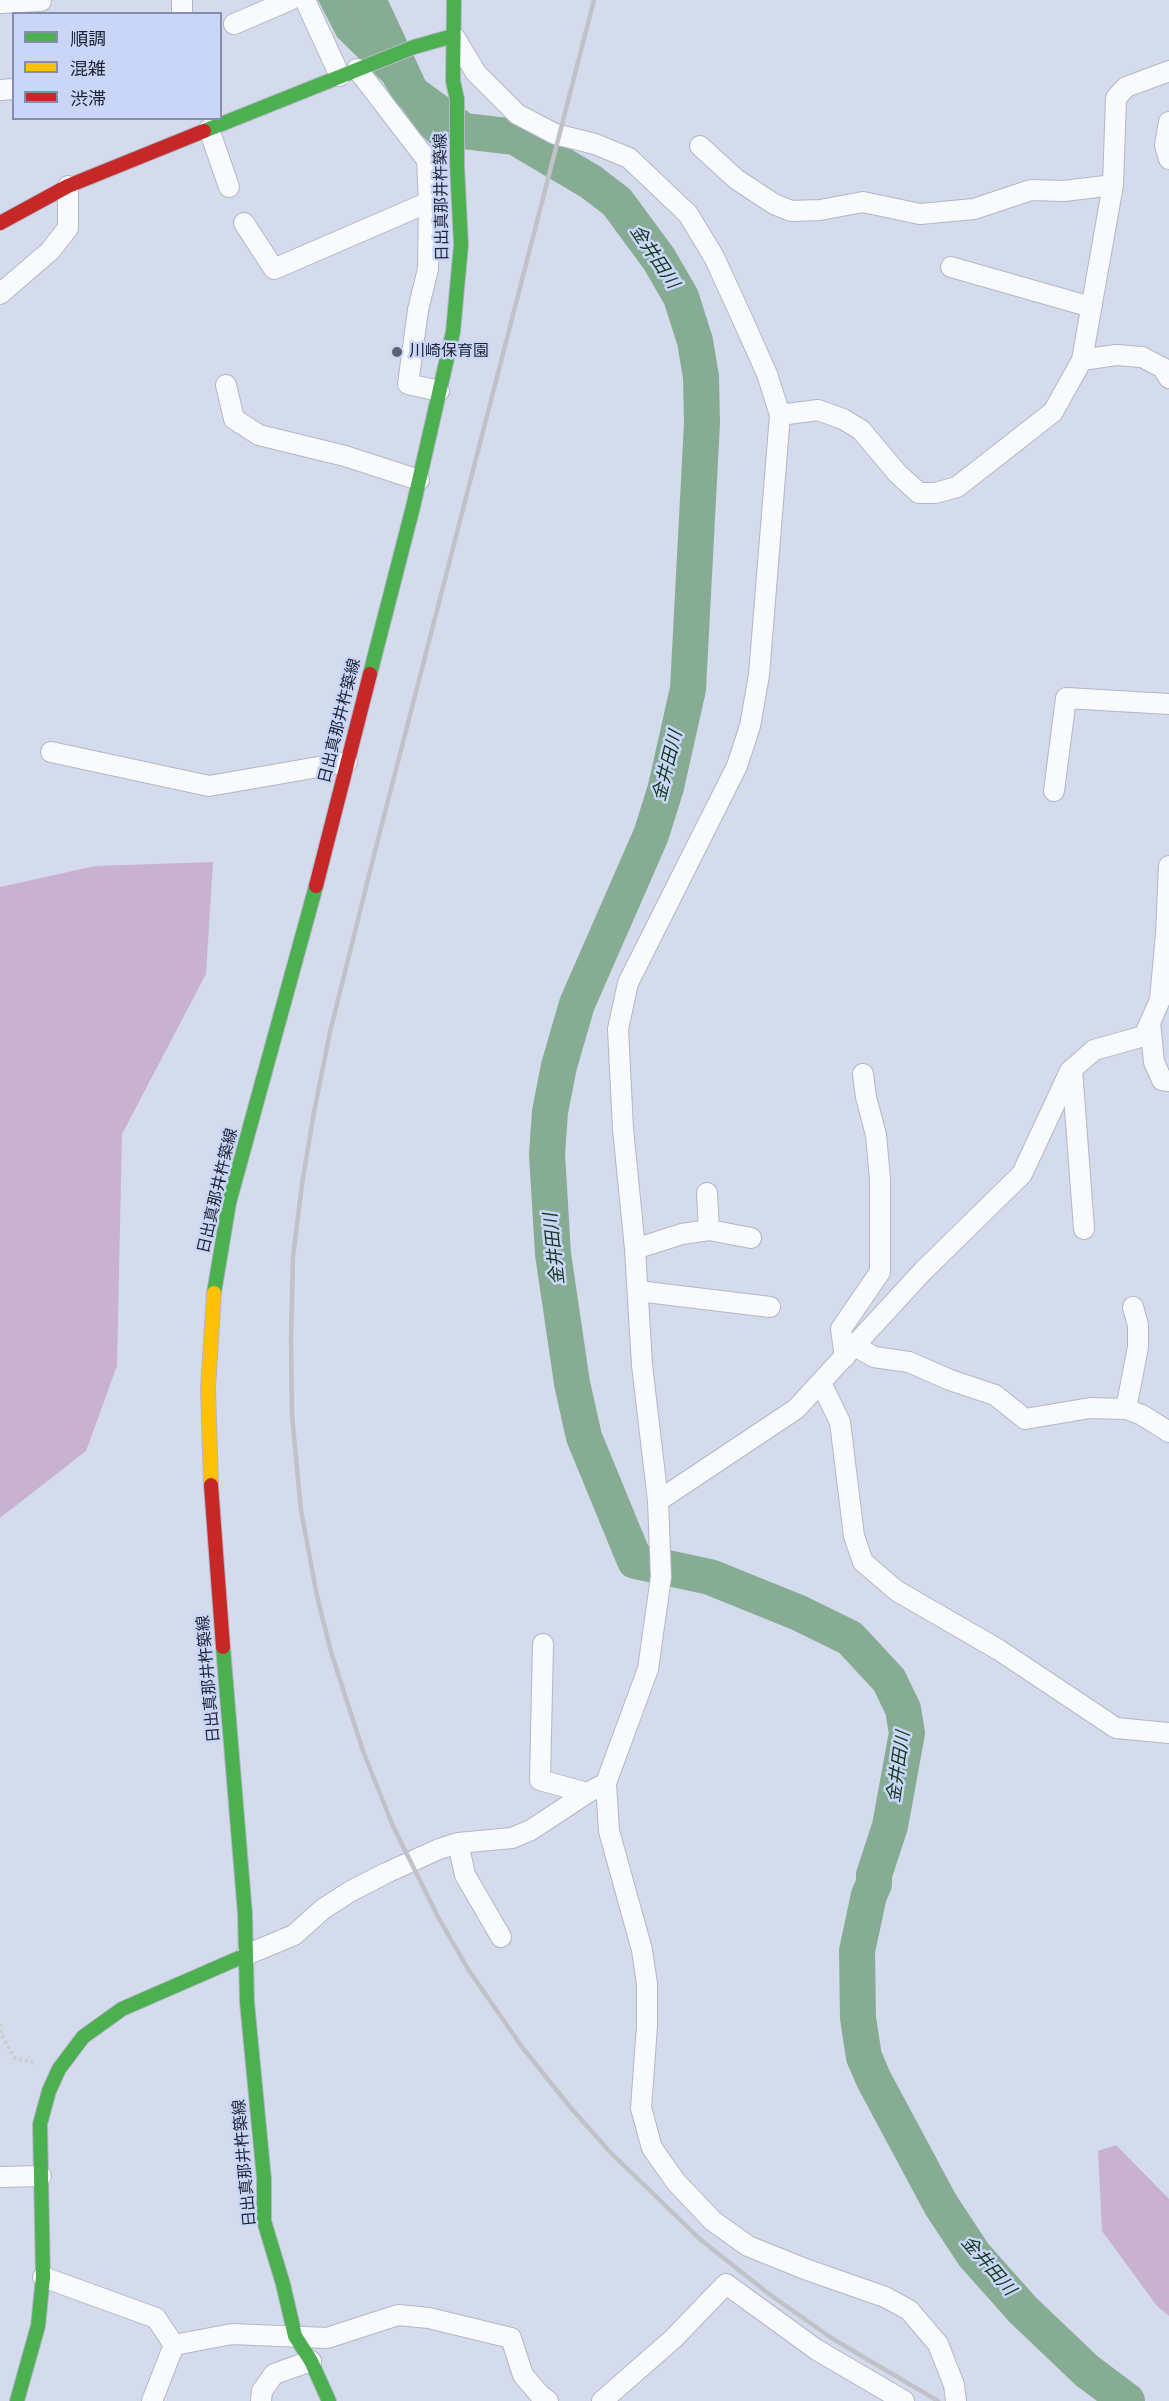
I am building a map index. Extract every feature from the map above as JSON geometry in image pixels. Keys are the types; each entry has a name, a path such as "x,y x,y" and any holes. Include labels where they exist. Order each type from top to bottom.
{"main road":[{"name":"日出真那井杵築線","path":"329,2401 311,2361 296,2336 264,2221 264,2179 247,2002 236,1796 212,1515 208,1388 214,1286 229,1203 301,945 419,480 453,332 461,245 457,165 457,99 453,81 454,0"},
{"path":"0,222 68,186 216,124 414,47 453,36"},
{"path":"17,2401 38,2326 43,2277 40,2124 49,2091 59,2069 83,2037 122,2009 246,1956"}],"street":[{"path":"0,3 41,0"},
{"path":"234,24 290,0"},
{"path":"305,0 353,71 427,160 428,269 418,310 408,384 439,391"},
{"path":"453,36 476,73 517,114 555,134 595,144 629,158 688,214 714,257 742,318 767,374 780,415 759,675 750,726 736,765 628,983 618,1029 623,1129 635,1249 642,1365 658,1501 661,1577 648,1670 606,1784 609,1831 642,1950 646,1984 647,2026 641,2108 652,2148 676,2182 713,2221 748,2246 885,2297 909,2310 938,2344 954,2385 956,2401"},
{"path":"780,415 818,410 843,419 861,430 898,474 919,493 935,493 957,487 1053,412 1082,360 1113,185 1116,98 1126,87 1169,70"},
{"path":"1169,122 1164,145 1169,159"},
{"path":"216,124 229,187"},
{"path":"700,146 736,179 774,204 791,211 820,210 863,202 920,214 974,209 1031,190 1064,191 1113,185"},
{"path":"0,294 50,251 68,228 68,186"},
{"path":"244,223 274,269 429,202"},
{"path":"951,267 1091,307"},
{"path":"1082,360 1116,355 1142,357 1163,368 1169,378"},
{"path":"226,385 234,419 259,435 345,456 419,480"},
{"path":"1054,791 1066,698 1169,704"},
{"path":"51,752 209,786 347,762"},
{"path":"658,1501 796,1409 924,1270 1022,1174 1072,1069 1094,1050 1144,1036 1160,1000 1168,934 1169,866"},
{"path":"1150,1022 1154,1062 1162,1080 1169,1081"},
{"path":"1072,1069 1084,1229"},
{"path":"850,1351 840,1329 880,1272 880,1179 876,1135 866,1097 863,1074"},
{"path":"707,1193 709,1230"},
{"path":"635,1249 682,1234 709,1230 751,1238"},
{"path":"638,1291 770,1307"},
{"path":"1126,1409 1138,1347 1138,1325 1133,1307"},
{"path":"850,1351 909,1362 950,1380 995,1395 1025,1419 1090,1408 1126,1409 1167,1426"},
{"path":"821,1383 840,1422 854,1536 863,1562 897,1591 999,1650 1116,1728 1169,1733"},
{"path":"543,1644 540,1780 587,1793"},
{"path":"246,1956 294,1935 323,1909 351,1891 439,1849 458,1843 512,1838 531,1830 587,1793 606,1784"},
{"path":"458,1843 465,1875 501,1938"},
{"path":"0,2177 41,2176"},
{"path":"43,2277 156,2318 174,2344"},
{"path":"602,2401 673,2339 726,2284 817,2350 904,2401"},
{"path":"174,2344 232,2334 327,2338 399,2315 429,2318 512,2338 523,2375 548,2401"},
{"path":"152,2401 174,2344"},
{"path":"261,2401 262,2391 274,2374 311,2361"}],"path":[{"path":"0,2024 1,2034 15,2058 59,2069"}],"shaded area":[{"path":"318,0 388,0 432,95 433,146 419,133 383,82 337,37"},
{"path":"213,862 206,974 122,1134 117,1366 86,1451 0,1518 0,887 95,866"},
{"path":"1116,2145 1169,2199 1169,2316 1157,2306 1102,2231 1098,2151"}],"waterway":[{"name":"金井田川","path":"362,0 387,41 394,65 409,91 464,131 515,137 591,182 617,202 659,259 681,297 695,341 701,377 702,423 688,689 666,787 651,835 577,1004 559,1066 550,1112 547,1154 553,1254 572,1383 584,1437 635,1561 710,1577 799,1613 850,1638 889,1680 903,1709 907,1733 890,1826 874,1875 874,1884 869,1895 857,1951 858,2018 864,2057 941,2205 974,2255 1023,2310 1087,2371 1127,2401"}],"railway":[{"path":"594,0 374,855 330,1032 314,1112 293,1257 292,1416 301,1510 317,1596 331,1652 363,1751 393,1826 438,1917 468,1969 522,2047 610,2152 701,2240 769,2294 833,2339 938,2401"}],"traffic: fast":[{"path":"370,674 413,507 453,332 461,245 457,165 457,99 453,81 454,0"},
{"path":"204,131 414,47 453,36"},
{"path":"214,1293 229,1203 316,886"},
{"path":"223,1647 245,1914 247,2002 264,2179 264,2221 283,2284 295,2336 311,2361 329,2401"},
{"path":"17,2401 38,2326 43,2277 40,2124 49,2091 59,2069 83,2037 122,2009 246,1955"}],"traffic: slow":[{"path":"211,1485 208,1388 214,1293"}],"traffic: jam":[{"path":"0,223 68,186 204,131"},
{"path":"316,886 370,674"},
{"path":"211,1485 223,1647"}],"place":[{"name":"川崎保育園","path":"397,352"}]}
